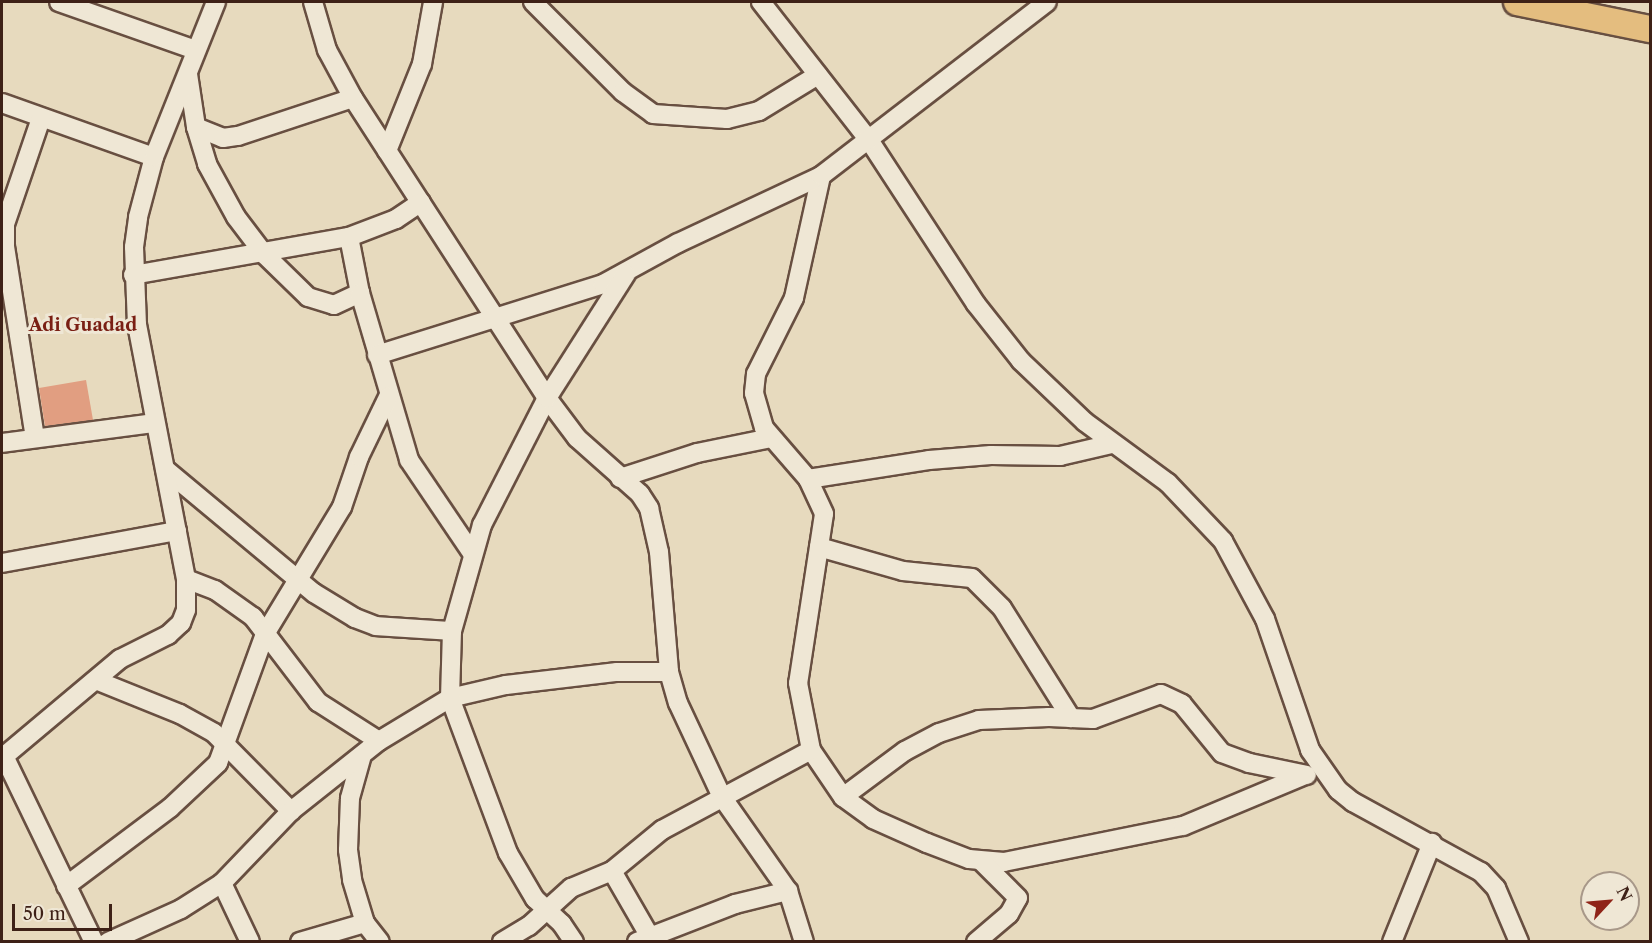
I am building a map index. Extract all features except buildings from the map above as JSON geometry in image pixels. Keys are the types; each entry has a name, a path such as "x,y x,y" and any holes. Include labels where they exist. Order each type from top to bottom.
{"highway":[{"path":"1516,2 1650,29"}],"street":[{"path":"59,2 195,51"},
{"path":"94,942 3,757 98,681 120,660 168,635 181,623 188,595 186,579 154,423 133,275 138,217 154,157 216,2"},
{"path":"313,2 327,50 353,98 547,398 577,438 640,494 655,526 669,672 688,730 722,797 788,891 804,942"},
{"path":"387,151 422,64 434,2"},
{"path":"533,2 622,92 653,114 727,119 759,111 818,75"},
{"path":"761,2 869,140 1004,339 1042,382 1112,444 1168,483 1223,541 1265,620 1303,734 1329,778 1353,802 1432,843 1481,872 1496,888 1519,942"},
{"path":"377,355 496,316 573,295 627,274 678,243 821,176 1047,2"},
{"path":"188,72 196,127 207,164 237,217 265,255 308,297 334,304 360,293"},
{"path":"196,127 224,138 238,136 353,98"},
{"path":"2,103 154,157"},
{"path":"35,438 3,224 41,118"},
{"path":"821,176 794,298 756,374 757,411 771,438 808,479 824,514 798,683 811,750 843,797 873,819 982,862 1018,897 1009,914 976,942"},
{"path":"133,275 265,255 349,237 396,219 421,202"},
{"path":"349,237 360,293 388,398 409,460 472,553"},
{"path":"574,942 521,880 508,854 450,698 452,631 472,553 547,398 627,274"},
{"path":"66,886 191,790 219,763 265,634 348,495 359,457 388,398"},
{"path":"2,443 154,423"},
{"path":"620,478 697,453 771,438"},
{"path":"808,479 929,460 991,455 1060,456 1112,444"},
{"path":"165,469 299,580 355,618 376,626 452,631"},
{"path":"2,563 177,531"},
{"path":"819,547 903,571 972,578 1002,608 1071,718"},
{"path":"186,579 215,590 253,617 318,702 379,741"},
{"path":"108,942 181,909 222,883 291,812 379,741 450,698 526,682 617,672 669,672"},
{"path":"98,681 180,714 227,744 291,812"},
{"path":"843,797 905,752 939,733 980,720 1108,717 1139,700 1161,694 1171,696 1222,753 1249,763 1329,778"},
{"path":"502,942 548,910 578,883 612,871 662,830 811,750"},
{"path":"362,755 347,825 352,880 364,923 380,942"},
{"path":"982,862 1034,857 1183,826 1305,775"},
{"path":"1392,942 1432,843"},
{"path":"612,871 647,940 735,904 788,891"},
{"path":"222,883 249,942"},
{"path":"300,942 364,923"}],"district":[{"name":"Adi Guadad","path":"83,325"}]}
